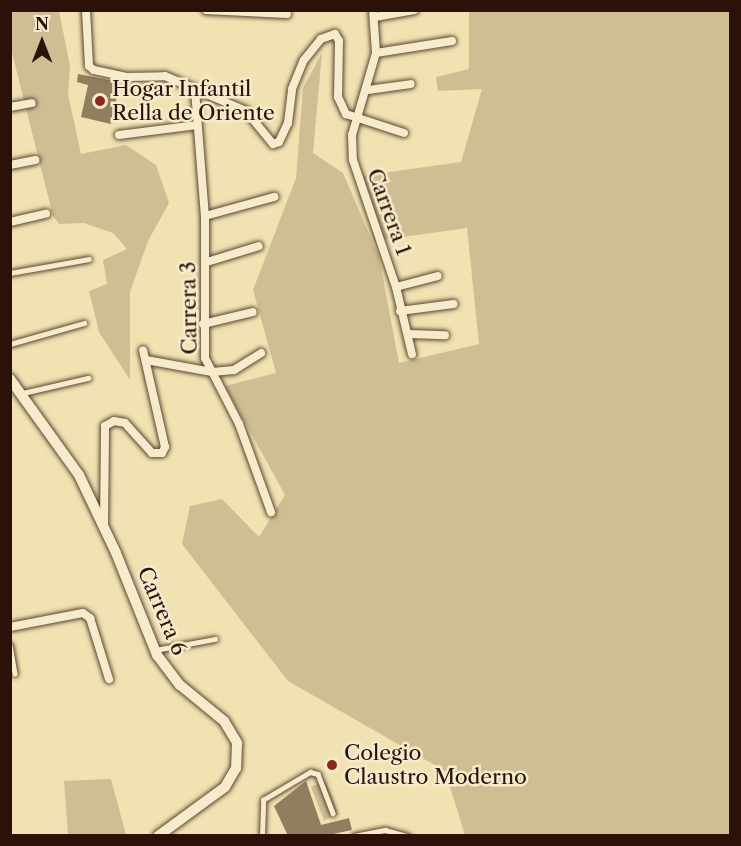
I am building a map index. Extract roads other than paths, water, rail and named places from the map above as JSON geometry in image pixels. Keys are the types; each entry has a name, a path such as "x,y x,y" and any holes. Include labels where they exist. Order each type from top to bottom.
{"street":[{"path":"86,10 89,66 105,74 165,76 246,111 256,119 273,144 279,142 288,123 292,90 304,60 321,39 335,34 339,41 336,68 338,97 346,114 356,120 404,133"},
{"path":"374,14 414,10"},
{"path":"208,11 287,14"},
{"name":"Carrera 1","path":"374,14 376,53 368,90 351,135 358,182 396,286 400,311 409,334 412,354"},
{"path":"376,53 452,41"},
{"path":"368,90 411,84"},
{"name":"Carrera 3","path":"195,90 207,262 203,324 205,358 239,424 271,512"},
{"path":"10,107 32,103"},
{"path":"119,135 197,125"},
{"path":"10,165 36,160"},
{"path":"205,216 274,197"},
{"path":"10,222 46,214"},
{"path":"207,262 259,246"},
{"path":"396,286 438,276"},
{"path":"400,311 454,304"},
{"path":"203,324 253,312"},
{"path":"409,334 446,335"},
{"path":"212,372 234,370 261,353"},
{"name":"Carrera 6","path":"104,527 105,426 114,421 125,423 152,453 162,453 166,438 145,355 212,372"},
{"name":"Carrera 6","path":"10,380 70,459 104,527 155,650 168,672 224,721 232,731 239,756 225,787 158,836"},
{"path":"10,627 79,613 90,618 109,679"}],"lane":[{"path":"10,273 89,259"},
{"path":"10,345 84,323"},
{"path":"20,394 88,378"},
{"path":"155,650 215,639"},
{"path":"10,645 15,674"},
{"path":"262,836 263,800 310,772 318,774 333,813"},
{"path":"354,836 385,830 408,836"}],"place":[{"name":"Hogar Infantil Rella de Oriente","path":"100,101"},
{"name":"Colegio Claustro Moderno","path":"332,765"}]}
